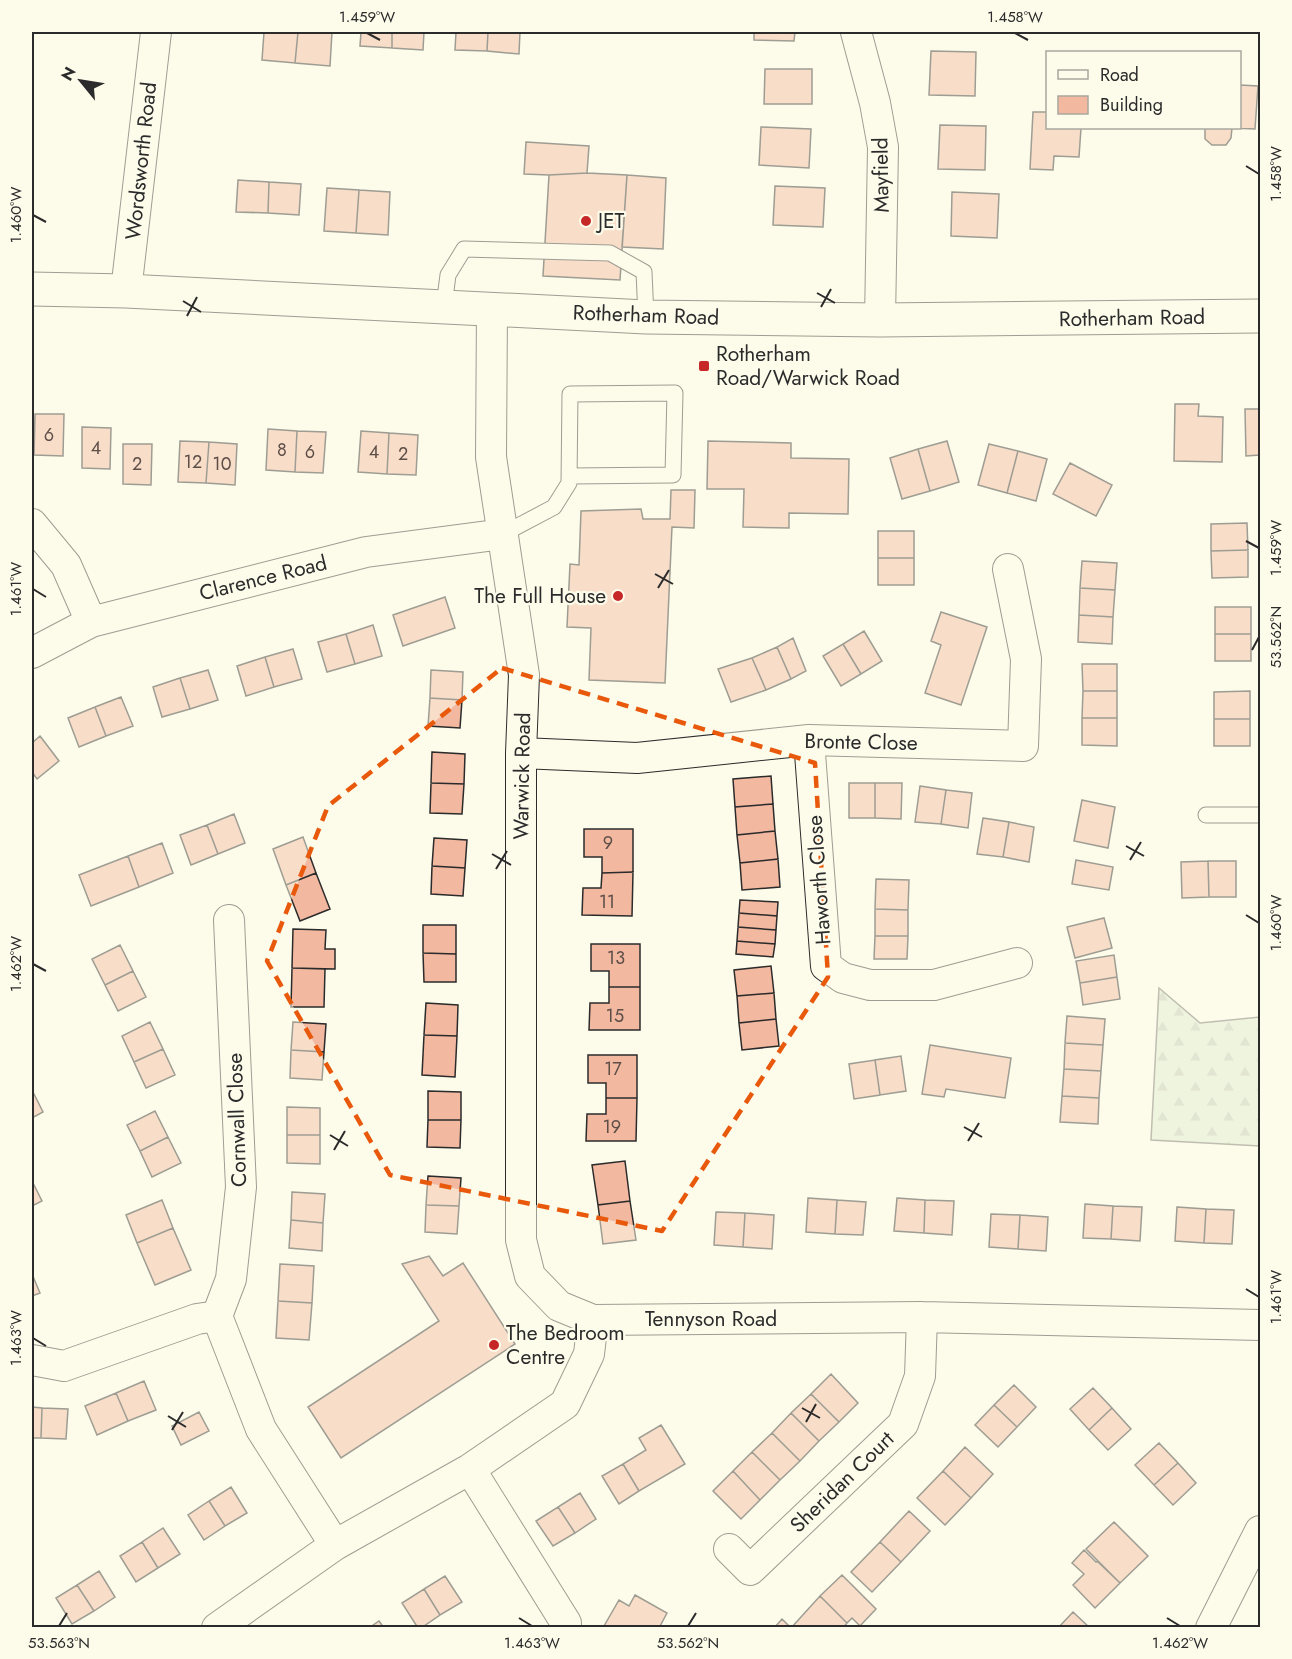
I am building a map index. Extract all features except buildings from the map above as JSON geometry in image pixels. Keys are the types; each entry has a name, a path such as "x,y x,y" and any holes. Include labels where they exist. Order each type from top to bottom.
{"main road":[{"name":"Rotherham Road","path":"32,289 126,291 646,316 880,320 1260,316"}],"street":[{"name":"Wordsworth Road","path":"126,291 156,32"},
{"name":"Mayfield","path":"856,32 875,103 883,147 880,320"},
{"name":"Warwick Road","path":"492,308 491,457 524,675 521,753 521,1240 530,1276 559,1306 593,1320"},
{"path":"32,524 66,565 91,622"},
{"name":"Clarence Road","path":"32,653 91,622 366,552 503,534"},
{"name":"Bronte Close","path":"521,753 637,758 809,740 1023,747 1026,659 1008,569"},
{"name":"Haworth Close","path":"809,740 826,966 843,978 870,985 934,985 1017,963"},
{"name":"Cornwall Close","path":"217,1316 231,1279 241,1187 229,920"},
{"path":"32,1360 64,1366 196,1319 217,1316 261,1429 335,1545"},
{"name":"Tennyson Road","path":"593,1320 922,1317 1260,1325"},
{"name":"Sheridan Court","path":"729,1549 750,1570 903,1424 920,1376 922,1317"},
{"path":"218,1628 335,1545 470,1469 565,1404 589,1354 593,1320"},
{"path":"470,1469 567,1628"},
{"path":"1211,1628 1260,1531"}],"lane":[{"path":"444,306 448,275 464,249 610,253 644,272 646,316"},
{"path":"503,534 554,507 569,483 570,394 675,393 673,475 570,476"},
{"path":"1206,815 1260,815"}],"highlighted area":[{"path":"502,668 815,763 828,977 662,1231 390,1175 267,961 328,806"}],"green space":[{"path":"1159,988 1200,1023 1260,1017 1260,1146 1151,1140"}],"place":[{"name":"JET","path":"586,221"},
{"name":"Rotherham Road/Warwick Road","path":"704,366"},
{"name":"The Full House","path":"618,596"},
{"name":"The Bedroom Centre","path":"494,1345"}]}
